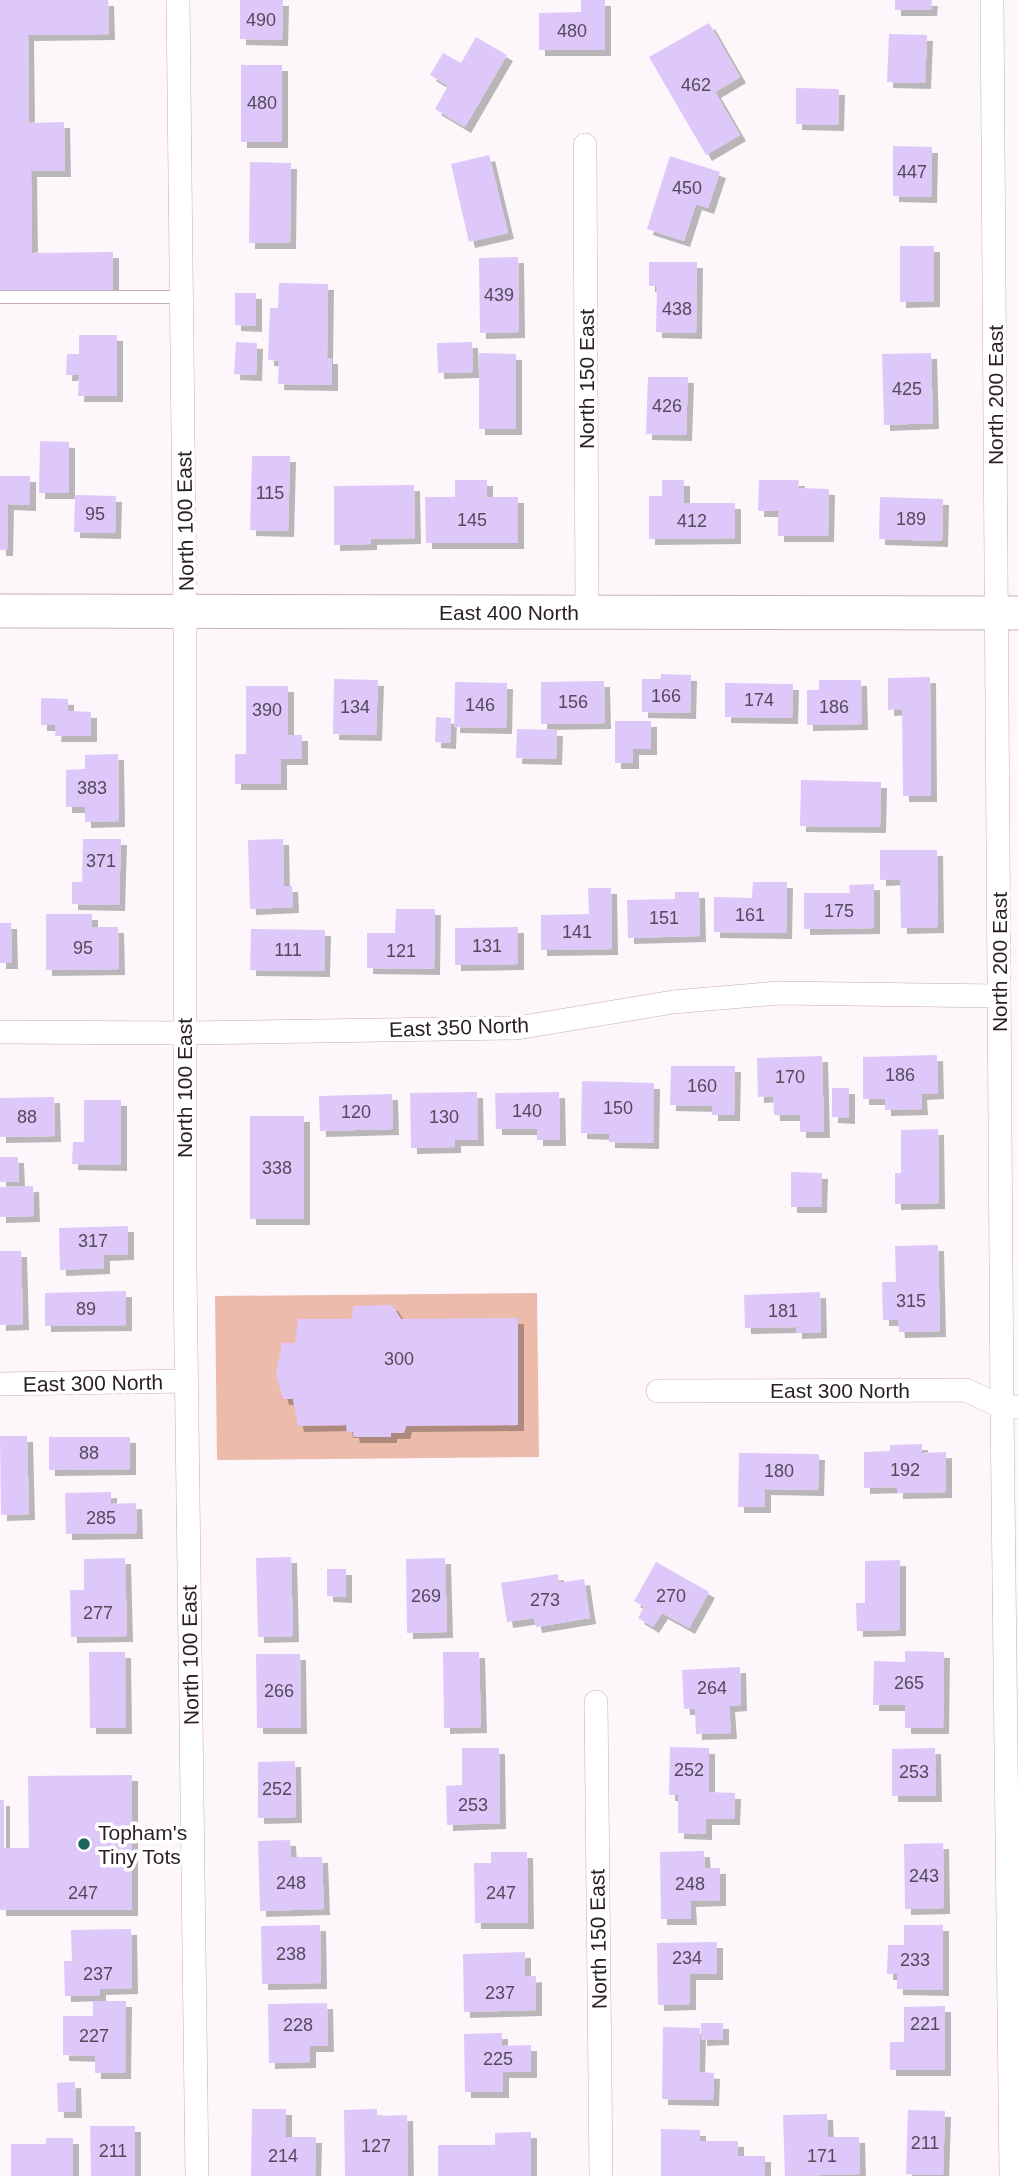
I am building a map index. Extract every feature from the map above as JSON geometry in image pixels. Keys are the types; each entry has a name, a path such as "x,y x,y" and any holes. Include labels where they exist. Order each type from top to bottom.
{"main road":[{"name":"East 400 North","path":"0,611 1008,613"}],"street":[{"name":"North 100 East","path":"178,0 186,611 186,1381 197,2176"},
{"name":"North 200 East","path":"992,0 1008,613 999,996 1010,1407 1013,1838 1011,2176"},
{"name":"North 150 East","path":"585,145 587,612"},
{"name":"East 350 North","path":"0,1032 184,1033 517,1028 673,1002 778,993 999,996"},
{"name":"East 300 North","path":"0,1384 186,1381"},
{"name":"East 300 North","path":"658,1391 965,1390 1010,1407"},
{"name":"North 150 East","path":"596,1702 601,2176"}],"lane":[{"path":"0,297 182,297"}],"shaded area":[{"path":"537,1293 539,1457 217,1460 215,1296"}],"building":[{"path":"0,0 108,0 109,34 28,35 29,123 64,122 65,171 31,171 32,253 113,252 113,291 0,292"},
{"path":"240,0 283,0 282,40 240,39"},
{"path":"581,0 605,0 605,50 539,50 539,13 581,12"},
{"path":"895,0 932,0 931,10 895,10"},
{"path":"709,23 740,77 715,92 740,135 706,155 649,57"},
{"path":"889,34 927,35 925,83 887,82"},
{"path":"476,37 507,55 465,127 435,109 448,86 430,75 443,53 461,63"},
{"path":"241,65 282,65 282,142 241,142"},
{"path":"796,88 839,89 838,125 796,124"},
{"path":"893,146 932,147 931,197 893,196"},
{"path":"489,155 508,233 469,242 451,164"},
{"path":"670,156 720,172 708,208 696,204 684,241 647,229"},
{"path":"250,162 291,163 290,243 249,243"},
{"path":"900,246 934,246 934,301 900,302"},
{"path":"518,257 519,332 480,333 479,258"},
{"path":"649,262 697,262 696,333 656,332 657,286 649,286"},
{"path":"279,283 328,284 327,358 332,358 332,385 278,384 279,361 268,360 270,308 278,308"},
{"path":"235,293 256,293 256,326 235,325"},
{"path":"79,335 117,335 117,396 78,396 79,375 66,375 67,354 79,354"},
{"path":"236,342 257,343 256,375 234,374"},
{"path":"472,342 473,372 438,373 437,343"},
{"path":"479,353 516,354 516,429 479,429"},
{"path":"931,353 933,423 884,425 882,354"},
{"path":"648,377 688,377 686,435 646,434"},
{"path":"40,441 69,442 69,493 39,493"},
{"path":"252,456 290,456 288,531 250,530"},
{"path":"0,476 30,476 30,505 8,504 7,550 0,550"},
{"path":"455,480 487,480 487,497 518,497 518,543 426,543 425,497 455,497"},
{"path":"662,480 684,480 684,503 735,503 735,538 649,539 649,496 662,496"},
{"path":"759,480 799,480 798,488 829,489 828,536 778,536 778,511 758,511"},
{"path":"414,485 415,538 371,539 371,544 334,545 334,486"},
{"path":"75,495 116,496 115,533 74,532"},
{"path":"880,497 943,499 942,541 879,539"},
{"path":"661,674 691,675 690,713 642,712 642,679 661,679"},
{"path":"930,677 931,796 903,796 902,709 888,710 888,678"},
{"path":"334,679 378,680 376,735 333,734"},
{"path":"819,680 861,680 862,724 807,725 807,690 819,690"},
{"path":"604,681 605,723 541,724 541,682"},
{"path":"455,682 507,683 506,728 454,727"},
{"path":"725,683 793,684 792,718 725,717"},
{"path":"246,686 288,686 288,735 302,735 302,759 281,759 281,784 235,784 235,754 246,754"},
{"path":"41,698 68,699 68,711 91,712 91,736 55,736 56,725 41,725"},
{"path":"436,717 451,718 450,743 435,742"},
{"path":"615,721 651,721 651,749 633,749 633,763 615,763"},
{"path":"517,729 557,730 556,759 516,758"},
{"path":"118,754 119,821 85,822 85,807 66,807 66,770 85,769 85,755"},
{"path":"801,780 881,782 880,827 800,826"},
{"path":"83,839 121,839 119,905 72,904 72,882 82,882"},
{"path":"283,839 284,886 292,886 293,907 250,909 248,840"},
{"path":"880,850 937,850 938,927 901,928 900,879 880,880"},
{"path":"753,882 787,882 786,933 714,932 714,897 752,898"},
{"path":"874,884 874,928 804,929 804,893 850,893 849,885"},
{"path":"588,888 611,888 612,949 541,950 541,915 589,914"},
{"path":"675,892 699,892 700,936 628,938 627,900 675,899"},
{"path":"396,909 435,909 434,969 367,968 367,933 395,933"},
{"path":"46,914 92,914 92,927 118,927 119,969 46,970"},
{"path":"0,923 11,923 12,963 0,963"},
{"path":"518,927 518,964 455,965 455,928"},
{"path":"251,929 325,930 324,971 250,970"},
{"path":"937,1055 938,1093 921,1094 922,1109 885,1110 885,1099 863,1099 863,1057"},
{"path":"822,1056 824,1132 800,1132 800,1115 774,1115 773,1096 758,1097 757,1058"},
{"path":"671,1066 735,1066 734,1115 712,1115 712,1106 670,1105"},
{"path":"582,1081 654,1083 653,1143 609,1142 609,1134 581,1133"},
{"path":"832,1088 849,1088 849,1118 832,1117"},
{"path":"477,1092 478,1140 455,1140 455,1147 411,1148 410,1093"},
{"path":"559,1092 560,1140 537,1140 537,1129 496,1129 495,1093"},
{"path":"392,1094 393,1129 320,1131 319,1096"},
{"path":"54,1097 55,1136 0,1137 0,1098"},
{"path":"84,1100 121,1100 121,1165 72,1164 73,1142 84,1142"},
{"path":"250,1116 304,1116 304,1219 250,1219"},
{"path":"938,1129 939,1203 895,1204 895,1173 901,1173 901,1130"},
{"path":"0,1157 18,1157 19,1182 0,1182"},
{"path":"791,1172 822,1173 821,1207 791,1207"},
{"path":"33,1186 34,1216 0,1217 0,1187"},
{"path":"128,1226 128,1254 104,1255 104,1268 60,1270 59,1228"},
{"path":"938,1245 940,1331 899,1332 898,1320 883,1320 882,1282 896,1282 895,1246"},
{"path":"0,1251 21,1251 23,1324 0,1325"},
{"path":"126,1291 126,1325 45,1326 45,1293"},
{"path":"820,1292 821,1332 796,1333 796,1327 745,1328 744,1295"},
{"path":"392,1305 401,1319 518,1318 518,1425 406,1426 404,1433 391,1433 391,1437 354,1437 353,1432 347,1432 346,1425 298,1426 293,1399 283,1399 276,1374 282,1343 295,1343 298,1319 351,1319 354,1306"},
{"path":"0,1436 27,1436 29,1514 1,1515"},
{"path":"49,1437 130,1437 130,1469 49,1470"},
{"path":"922,1444 922,1453 946,1452 946,1492 897,1493 897,1487 864,1488 864,1452 890,1451 890,1445"},
{"path":"739,1453 819,1454 818,1490 765,1489 765,1507 738,1507"},
{"path":"111,1492 111,1504 136,1503 137,1533 66,1534 65,1493"},
{"path":"291,1557 293,1636 258,1637 256,1558"},
{"path":"125,1558 127,1636 71,1637 70,1590 84,1590 84,1559"},
{"path":"445,1558 447,1632 407,1633 406,1559"},
{"path":"900,1560 900,1630 857,1631 856,1603 865,1603 865,1561"},
{"path":"656,1562 709,1592 689,1628 662,1613 653,1627 638,1618 644,1607 634,1601"},
{"path":"327,1569 346,1569 346,1597 327,1596"},
{"path":"558,1574 559,1583 584,1579 590,1618 536,1627 534,1618 507,1622 501,1583"},
{"path":"905,1651 944,1652 943,1728 905,1728 905,1705 873,1705 874,1661 905,1662"},
{"path":"89,1652 125,1652 126,1728 90,1728"},
{"path":"443,1652 479,1652 481,1727 444,1728"},
{"path":"256,1654 300,1654 301,1728 257,1728"},
{"path":"740,1667 741,1705 729,1706 731,1733 696,1734 695,1709 684,1709 682,1670"},
{"path":"670,1747 709,1748 709,1792 735,1793 734,1819 706,1819 706,1834 678,1833 678,1795 669,1795"},
{"path":"462,1748 499,1748 500,1823 447,1825 446,1786 462,1785"},
{"path":"935,1748 936,1796 892,1796 892,1749"},
{"path":"295,1761 296,1817 258,1818 258,1762"},
{"path":"132,1775 132,1910 0,1910 0,1800 4,1800 4,1848 29,1848 28,1776"},
{"path":"290,1840 291,1857 322,1857 324,1909 260,1911 258,1841"},
{"path":"943,1843 944,1908 905,1909 904,1844"},
{"path":"704,1851 705,1868 720,1868 720,1900 690,1901 691,1919 661,1919 660,1852"},
{"path":"491,1852 527,1852 528,1923 475,1923 474,1863 491,1863"},
{"path":"320,1925 321,1983 262,1984 261,1926"},
{"path":"904,1925 943,1925 943,1990 897,1989 897,1974 887,1974 888,1945 904,1945"},
{"path":"131,1929 132,1988 100,1989 100,1995 65,1996 64,1961 72,1961 71,1930"},
{"path":"717,1942 717,1974 690,1974 690,2004 658,2005 657,1943"},
{"path":"525,1952 525,1977 536,1976 536,2010 464,2012 463,1954"},
{"path":"93,2001 126,2001 125,2073 95,2073 95,2056 63,2055 63,2016 93,2016"},
{"path":"327,2003 328,2046 310,2046 310,2062 269,2063 268,2004"},
{"path":"945,2006 945,2070 890,2070 890,2042 904,2042 904,2007"},
{"path":"701,2023 723,2023 723,2039 701,2040"},
{"path":"663,2027 700,2028 699,2072 714,2073 713,2100 662,2099"},
{"path":"502,2033 502,2046 531,2045 531,2072 503,2072 503,2092 465,2092 464,2034"},
{"path":"75,2082 76,2112 58,2112 57,2083"},
{"path":"252,2109 286,2109 286,2137 316,2137 315,2176 251,2176"},
{"path":"377,2109 377,2116 407,2115 408,2176 345,2176 344,2110"},
{"path":"908,2110 945,2111 943,2175 906,2174"},
{"path":"827,2114 828,2137 859,2137 860,2174 785,2176 783,2115"},
{"path":"90,2126 135,2126 135,2176 91,2176"},
{"path":"661,2129 700,2130 700,2141 738,2141 738,2156 765,2156 765,2176 661,2176"},
{"path":"531,2132 531,2176 438,2176 438,2145 495,2145 495,2133"},
{"path":"46,2138 73,2138 73,2176 11,2176 11,2144 46,2144"}],"place":[{"name":"Topham's Tiny Tots","path":"84,1844"}]}
